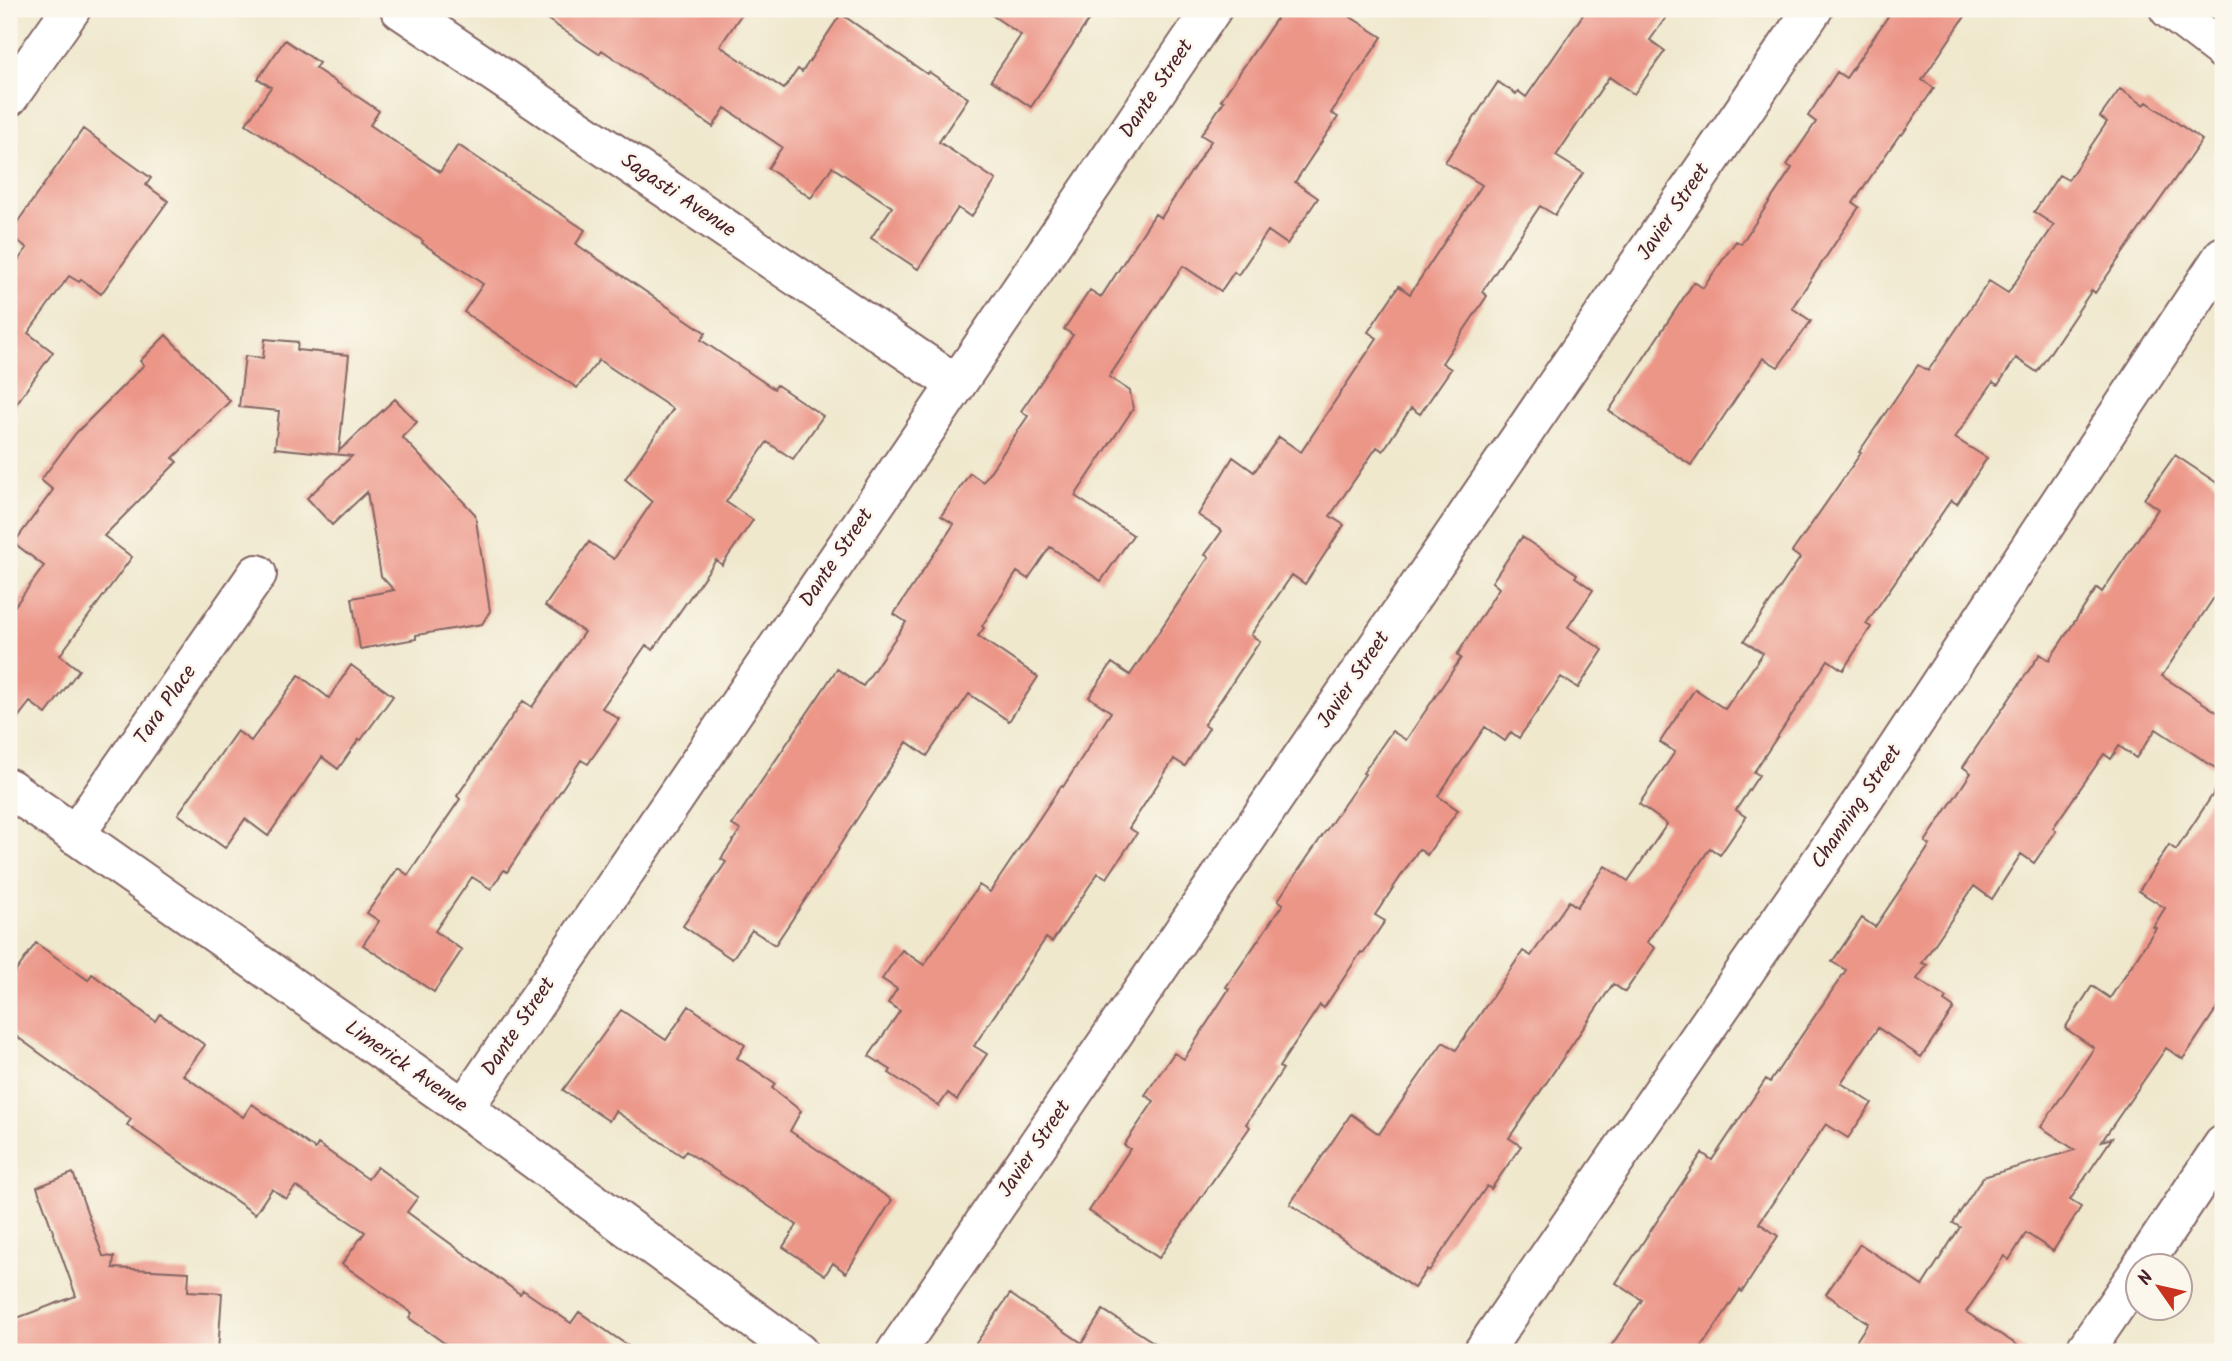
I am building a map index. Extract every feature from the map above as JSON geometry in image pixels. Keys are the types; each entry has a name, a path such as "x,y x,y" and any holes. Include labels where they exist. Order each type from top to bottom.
{"street":[{"path":"9,97 71,9"},
{"name":"Sagasti Avenue","path":"400,9 956,384"},
{"name":"Dante Street","path":"464,1108 1212,9"},
{"name":"Javier Street","path":"895,1352 1813,9"},
{"path":"2169,9 2223,50"},
{"name":"Channing Street","path":"1483,1352 1863,800 2223,256"},
{"name":"Tara Place","path":"75,835 257,574"},
{"name":"Limerick Avenue","path":"9,788 464,1108 798,1352"},
{"path":"2151,1252 2223,1145"},
{"path":"2084,1352 2124,1292"}],"building":[{"path":"532,9 745,9 720,46 784,89 798,69 802,72 841,14 927,74 929,72 968,98 939,142 996,180 971,217 958,208 918,269 871,238 892,207 832,167 811,198 768,168 782,147 725,108 713,127 602,50 599,54"},
{"path":"983,9 1096,9 1031,107 991,80 1021,35"},
{"path":"1283,9 1338,9 1382,37 1331,113 1338,117 1295,182 1318,198 1287,244 1268,231 1238,275 1234,272 1221,291 1183,266 1109,377 1130,391 1133,409 1075,496 1133,535 1101,581 1050,547 1028,579 1017,572 978,636 1038,677 1009,721 969,694 927,756 907,742 775,945 752,930 732,959 683,926 726,862 721,859 740,830 732,825 837,669 863,686 906,622 894,614 954,524 941,516 970,473 983,482 1028,416 1021,411 1073,335 1064,329 1090,290 1101,297 1155,214 1161,218 1211,141 1201,135 1224,101 1221,100"},
{"path":"1587,9 1672,9 1650,40 1665,51 1634,94 1609,77 1556,156 1583,173 1555,215 1540,206 1482,292 1487,296 1442,363 1451,369 1420,414 1411,408 1383,451 1377,447 1330,516 1344,525 1305,584 1292,575 1251,635 1260,641 1204,725 1209,728 1185,766 1174,759 1129,828 1137,833 1107,878 1098,873 1052,942 1046,938 974,1046 987,1054 957,1100 948,1093 939,1106 889,1073 891,1070 869,1056 900,1011 888,1003 897,989 882,979 902,950 924,965 979,885 990,892 1111,712 1089,697 1112,663 1130,675 1209,557 1205,555 1222,531 1198,515 1233,457 1254,472 1279,437 1301,452 1377,338 1368,332 1399,286 1410,294 1482,185 1445,162 1498,82 1526,97"},
{"path":"1893,9 1970,9 1922,80 1934,88 1853,203 1859,207 1792,308 1811,321 1778,367 1763,358 1691,465 1609,411 1694,282 1703,288 1736,241 1741,244 1792,168 1787,165 1816,122 1808,116 1837,72 1846,78"},
{"path":"285,40 319,63 315,68 379,111 370,125 440,172 458,145 585,230 576,244 706,333 701,340 774,389 777,385 823,416 793,459 767,442 726,502 753,520 722,565 716,560 653,650 646,645 602,708 619,719 588,764 581,760 507,872 504,870 491,889 472,877 435,931 462,950 434,992 363,945 379,921 367,913 398,868 408,875 460,799 457,796 523,701 532,707 584,632 545,606 589,542 614,559 652,502 625,479 673,409 599,360 577,388 464,312 483,284 246,124 271,87 258,79"},
{"path":"2120,89 2144,105 2147,102 2202,140 2095,293 2092,290 2037,372 2016,358 1998,385 1993,382 1955,438 1987,458 1957,504 1951,500 1866,624 1871,627 1843,670 1828,660 1754,772 1759,775 1736,810 1746,817 1720,855 1710,848 1647,942 1655,948 1625,992 1613,984 1509,1138 1521,1146 1491,1189 1487,1186 1429,1271 1427,1269 1414,1288 1290,1204 1351,1114 1379,1134 1443,1042 1456,1050 1523,951 1531,956 1569,901 1577,907 1605,866 1628,881 1667,824 1639,804 1675,752 1660,742 1695,689 1725,709 1763,653 1744,641 1800,558 1792,552 1918,365 1928,371 1989,281 2008,293 2054,225 2034,212 2059,175 2068,180 2107,122 2100,117"},
{"path":"83,129 151,178 146,185 168,201 101,294 81,279 79,282 69,276 28,333 53,352 9,414 9,273 27,248 9,234"},
{"path":"166,335 230,401 173,458 177,462 104,536 132,557 60,655 79,670 46,714 30,702 9,729 9,614 44,566 14,543 53,490 41,480 76,433 144,365 140,361"},
{"path":"265,339 298,342 297,350 349,355 339,451 395,399 417,422 402,437 475,514 490,611 482,624 416,635 416,639 360,649 352,598 394,590 381,576 367,492 332,525 307,498 352,456 275,448 279,411 239,407 245,356 263,358"},
{"path":"2175,455 2223,487 2223,584 2162,676 2223,716 2223,773 2156,729 2136,758 2119,746 2111,759 2104,754 2053,828 2056,831 2034,863 2021,854 1992,899 1974,886 1922,963 1927,965 1917,979 1946,998 1944,1001 1954,1008 1921,1057 1878,1028 1841,1083 1872,1103 1848,1138 1826,1124 1759,1223 1778,1236 1742,1292 1740,1290 1698,1352 1607,1352 1642,1300 1616,1283 1702,1153 1712,1160 1766,1079 1770,1082 1846,970 1832,962 1862,918 1875,927 1930,845 1925,842 1971,773 1963,767 2040,654 2049,660 2097,588 2102,592 2158,509 2144,499"},
{"path":"1522,537 1577,574 1575,577 1593,590 1568,627 1603,650 1578,688 1561,677 1519,738 1511,732 1505,741 1485,727 1438,796 1458,810 1427,855 1419,849 1375,915 1385,921 1324,1008 1320,1005 1279,1067 1283,1069 1246,1124 1250,1127 1159,1258 1089,1211 1130,1149 1124,1145 1154,1101 1145,1095 1174,1053 1184,1059 1229,989 1226,987 1283,904 1278,900 1392,731 1406,740 1461,658 1457,655 1499,588 1492,582"},
{"path":"351,665 393,696 338,769 322,757 268,836 245,819 225,848 178,814 237,731 251,741 299,675 329,698"},
{"path":"2223,779 2223,999 2183,1059 2166,1048 2102,1141 2112,1138 2070,1200 2081,1207 2053,1251 2026,1233 2009,1260 2004,1256 1966,1312 2028,1352 1849,1352 1868,1323 1826,1294 1860,1244 1922,1286 1960,1227 1953,1223 1983,1177 2075,1150 2041,1127 2094,1048 2065,1028 2092,986 2110,998 2156,928 2153,927 2165,908 2139,891 2169,845 2176,850"},
{"path":"36,943 88,980 92,974 155,1021 160,1014 205,1045 183,1075 243,1117 252,1104 315,1149 318,1144 368,1179 377,1167 418,1197 407,1212 520,1294 523,1290 571,1323 579,1312 637,1352 457,1352 409,1318 412,1313 342,1264 365,1232 296,1186 286,1199 272,1189 255,1214 127,1125 131,1119 9,1031 9,981"},
{"path":"689,1006 745,1045 737,1058 775,1083 772,1088 801,1111 790,1131 892,1200 846,1273 833,1263 825,1275 783,1247 797,1225 686,1151 682,1156 615,1111 609,1121 563,1090 621,1010 666,1040"},
{"path":"73,1173 103,1256 114,1257 113,1268 189,1272 188,1291 222,1293 218,1352 9,1352 9,1321 76,1296 37,1187"},
{"path":"1010,1294 1082,1343 1103,1310 1169,1352 970,1352"}]}
